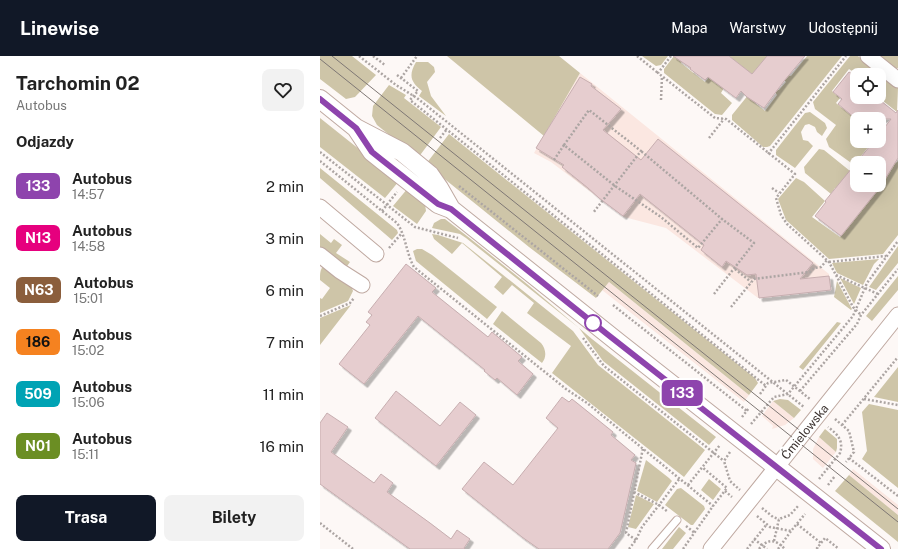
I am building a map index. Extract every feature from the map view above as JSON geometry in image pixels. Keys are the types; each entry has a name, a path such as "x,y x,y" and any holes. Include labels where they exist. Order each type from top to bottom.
{"street":[{"path":"868,56 898,80"},
{"path":"320,99 356,128 402,152 430,176 451,209 881,549"},
{"path":"320,207 376,254"},
{"path":"320,255 340,271 362,285"},
{"name":"Ćmielowska","path":"711,549 898,315"}],"lane":[{"path":"652,549 677,520"}],"path":[{"path":"359,56 396,86 414,95 805,408"},
{"path":"373,56 385,65"},
{"path":"401,78 417,56"},
{"path":"637,56 715,118 724,119 795,174 776,198 781,216 787,224 828,261 856,310 861,315"},
{"path":"658,73 671,56"},
{"path":"768,154 846,56"},
{"path":"397,75 418,91 410,100 766,386"},
{"path":"661,100 662,76"},
{"path":"554,160 589,110 642,151 722,219 754,243 714,294"},
{"path":"709,138 724,119"},
{"path":"440,138 447,129"},
{"path":"564,145 615,186 661,217 698,248 722,219"},
{"path":"593,213 642,151"},
{"path":"320,152 415,227 458,238"},
{"path":"320,161 397,223 400,227 410,260 414,267 566,389 587,403 713,506"},
{"path":"454,182 598,296"},
{"path":"382,211 400,188"},
{"path":"772,188 779,193"},
{"path":"752,423 774,398 788,394 853,316 867,283 898,241"},
{"path":"731,307 754,279 810,272 814,268 821,267 828,261 886,256"},
{"path":"734,269 751,282"},
{"path":"800,391 857,324 861,315 898,269"},
{"path":"836,275 878,294"},
{"path":"614,305 747,411"},
{"path":"582,338 604,366 724,461 730,481 739,490"},
{"path":"842,425 898,357"},
{"path":"760,394 768,383 786,380 811,401"},
{"path":"864,399 898,405"},
{"path":"742,417 749,408"},
{"path":"833,418 849,431 854,452 846,462"},
{"path":"819,479 841,450 841,442 838,435 827,426"},
{"path":"688,485 723,441"},
{"path":"636,540 626,533 643,448"},
{"path":"724,461 732,449"},
{"path":"849,458 898,496"},
{"path":"683,549 713,506 728,488 702,467"},
{"path":"826,487 835,476"},
{"path":"629,549 636,540 642,527 680,478"},
{"path":"725,491 734,498"},
{"path":"634,492 659,505 695,533"},
{"path":"763,509 773,517 779,519 790,515 796,508"},
{"path":"778,549 805,514"},
{"path":"755,515 770,527 791,531"},
{"path":"774,541 778,529 779,519"},
{"path":"320,523 353,549"},
{"path":"747,549 767,524"},
{"path":"797,524 821,543"},
{"path":"818,549 817,548 825,538 838,549"},
{"path":"754,540 767,549"},
{"path":"759,549 768,541 774,541 781,545 784,549"}],"shaded area":[{"path":"320,56 352,56 376,75 355,97 346,99 320,79"},
{"path":"447,56 559,56 580,73 544,136"},
{"path":"642,56 668,56 661,65 656,66"},
{"path":"674,56 687,56 681,63 705,82 710,76 724,88 721,93 732,103 722,115 715,114 664,73 664,69"},
{"path":"729,56 768,56 753,75"},
{"path":"807,56 842,56 770,146 763,147 732,120 732,115 749,94 757,100 755,103 765,111 777,95 775,92 777,89 779,90 786,82 784,80 788,75 791,76"},
{"path":"850,56 858,56 871,66 871,68 850,68 832,91 840,98 836,103 850,114 850,148 867,148 861,156 850,156 850,162 829,147 826,139 836,125 815,109 813,102"},
{"path":"878,56 898,56 898,68 895,68"},
{"path":"416,62 428,62 434,67 435,72 427,82 431,96 446,116 419,96 422,91 415,85 411,75"},
{"path":"580,73 829,274 831,290 758,298 666,228 624,217 551,162 534,153"},
{"path":"886,79 898,88 897,112 886,103"},
{"path":"389,85 406,95 404,98 441,127 418,158 377,125 372,116 373,106"},
{"path":"810,112 825,123 827,128 822,136 817,132 815,127 809,124 805,125 801,132 803,140 808,141 813,146 795,168 776,155 776,150 805,113"},
{"path":"320,118 399,181 385,198 320,147"},
{"path":"449,134 755,378 758,383 749,395 609,282 596,298 529,247 426,164"},
{"path":"819,149 824,150 850,171 838,191 835,188 831,194 805,173 804,167"},
{"path":"892,161 896,163 898,161 898,235 883,254 829,259 786,220 778,199 796,178 804,182 825,201 812,217 840,237 876,192 886,192 886,169"},
{"path":"320,168 397,230 398,233 392,240 320,178"},
{"path":"408,188 425,204 426,211 417,224 393,206"},
{"path":"441,219 445,219 467,236 579,328 466,238 460,234 432,228 434,223"},
{"path":"320,234 331,243 334,239 342,245 336,253 350,262 345,269 320,249"},
{"path":"432,234 463,243 573,331 598,365 705,450 684,477 552,373 571,346 527,313 534,303 512,285 503,295 494,287 502,277 462,243 452,254 434,239"},
{"path":"898,246 898,263 876,290 869,287"},
{"path":"422,249 432,255 497,307 487,319 416,261 413,251"},
{"path":"879,259 874,264 863,285 837,273 832,263"},
{"path":"326,265 351,285 353,291 348,301 320,313 320,298 322,299 330,288 320,280 321,269"},
{"path":"898,276 898,290 872,321 866,316"},
{"path":"840,278 861,288 854,304"},
{"path":"837,281 852,309 851,310 834,297"},
{"path":"609,282 749,395 744,402 602,290"},
{"path":"351,305 320,345 320,318"},
{"path":"502,311 541,343 545,353 545,358 542,363 493,324"},
{"path":"837,322 841,323 803,370 799,367"},
{"path":"579,328 716,437 709,445 603,361"},
{"path":"898,367 898,402 874,397"},
{"path":"780,399 788,400 801,410 794,418 773,401"},
{"path":"773,401 794,418 785,425 772,429 773,426 762,416"},
{"path":"869,404 898,410 898,488 862,459 867,451 862,412"},
{"path":"825,429 837,439 836,452 819,437"},
{"path":"819,437 836,452 823,468 813,459 813,449"},
{"path":"646,460 672,481 657,502 637,491"},
{"path":"853,469 898,505 898,515 849,475"},
{"path":"849,475 898,515 898,542 835,491"},
{"path":"709,479 721,489 713,500 701,490"},
{"path":"681,488 704,506 705,509 693,525 665,505 677,489"},
{"path":"636,495 654,504 636,529 628,527"},
{"path":"679,527 686,533 673,549 662,549"}],"building":[{"path":"673,56 729,56 752,74 767,56 805,56 764,108 747,97 741,91 736,98 708,77 705,80"},
{"path":"849,72 850,104 885,104 896,113 898,110 898,158 886,178 886,156 862,156 868,148 886,148 886,126 891,119 886,119 886,112 850,112 850,114 838,104 842,99 833,92"},
{"path":"580,77 592,84 591,86 621,109 603,130 641,160 658,139 813,263 800,279 829,276 831,290 759,298 756,274 747,275 726,261 722,267 701,250 704,245 640,194 623,216 562,167 564,165 536,148"},
{"path":"850,170 850,192 876,192 841,236 815,216 826,202 825,201"},
{"path":"406,264 436,288 432,292 488,337 492,332 522,357 518,361 533,374 517,395 497,378 495,380 484,371 485,370 418,316 364,384 339,364 370,325 366,322 372,315 368,312"},
{"path":"396,391 440,426 460,402 476,415 436,466 375,418"},
{"path":"562,397 569,402 572,399 613,432 611,435 635,455 631,460 636,463 620,533 608,549 539,549 462,489 484,462 513,485 558,428 546,418"},
{"path":"327,413 348,427 331,452 374,483 381,474 393,483 387,492 451,539 457,530 470,539 464,548 465,549 410,549 320,484 320,423"}],"tram line":[{"path":"332,56 898,509"},
{"path":"320,59 898,522"}],"bus line":[{"name":"133","path":"320,99 356,128 372,152 406,180 438,204 451,209 808,493 881,549"}]}
